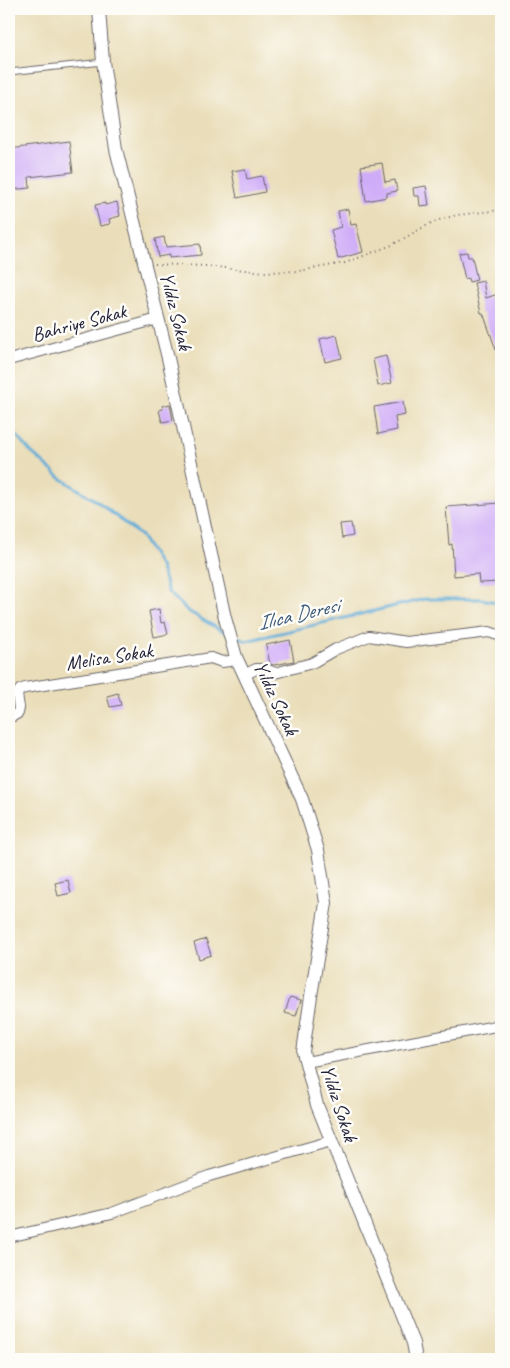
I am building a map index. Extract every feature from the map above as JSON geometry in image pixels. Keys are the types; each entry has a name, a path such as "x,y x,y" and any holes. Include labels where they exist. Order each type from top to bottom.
{"street":[{"name":"Yıldız Sokak","path":"99,9 103,62 116,148 168,358 225,618 236,659 302,799 318,850 326,903 305,1043 306,1062 317,1105 413,1343 416,1359"},
{"name":"Bahriye Sokak","path":"9,360 158,319"},
{"path":"244,675 256,669 275,673 312,663 336,649 369,636 406,642 490,632 501,636"},
{"name":"Melisa Sokak","path":"9,717 18,713 17,694 25,688 211,658 222,662 236,659"},
{"path":"306,1062 501,1025"},
{"path":"9,1237 112,1213 209,1176 331,1141"}],"lane":[{"path":"9,72 103,62"}],"path":[{"path":"145,265 197,266 265,272 345,264 392,245 431,223 442,219 457,215 501,210"}],"building":[{"path":"69,141 73,172 29,177 30,188 9,190 9,149"},
{"path":"382,163 385,182 395,180 397,191 387,193 387,197 366,201 361,166"},
{"path":"245,169 247,179 262,176 265,192 237,198 232,171"},
{"path":"426,186 429,205 420,206 419,196 414,196 413,188"},
{"path":"117,202 120,216 109,219 110,224 100,226 95,205"},
{"path":"348,209 351,225 356,224 363,252 338,259 331,230 341,227 338,211"},
{"path":"164,237 166,247 200,244 201,255 169,258 169,255 158,257 155,239"},
{"path":"467,252 468,257 472,257 477,280 469,282 468,278 465,279 459,253"},
{"path":"483,281 486,298 501,293 500,361 483,313 481,313 474,283"},
{"path":"337,335 342,358 325,362 320,339"},
{"path":"386,356 392,383 378,386 373,359"},
{"path":"403,402 405,415 395,417 397,430 378,434 374,407"},
{"path":"170,404 173,420 162,422 159,410 163,409 162,406"},
{"path":"501,503 501,582 479,583 478,574 454,576 452,544 449,545 446,507"},
{"path":"351,523 353,536 342,538 340,524"},
{"path":"159,609 161,623 165,622 168,634 154,637 149,611"},
{"path":"290,640 294,661 270,664 266,645"},
{"path":"118,693 121,705 110,707 107,696"},
{"path":"68,880 71,893 58,896 55,883"},
{"path":"206,939 211,955 199,959 194,943"},
{"path":"290,997 301,1000 296,1016 285,1013"}],"waterway":[{"name":"Ilıca Deresi","path":"9,427 30,451 59,477 98,502 141,536 161,568 168,592 188,611 225,632"},
{"name":"Ilıca Deresi","path":"233,635 246,641 425,599 481,599 501,603"}]}
